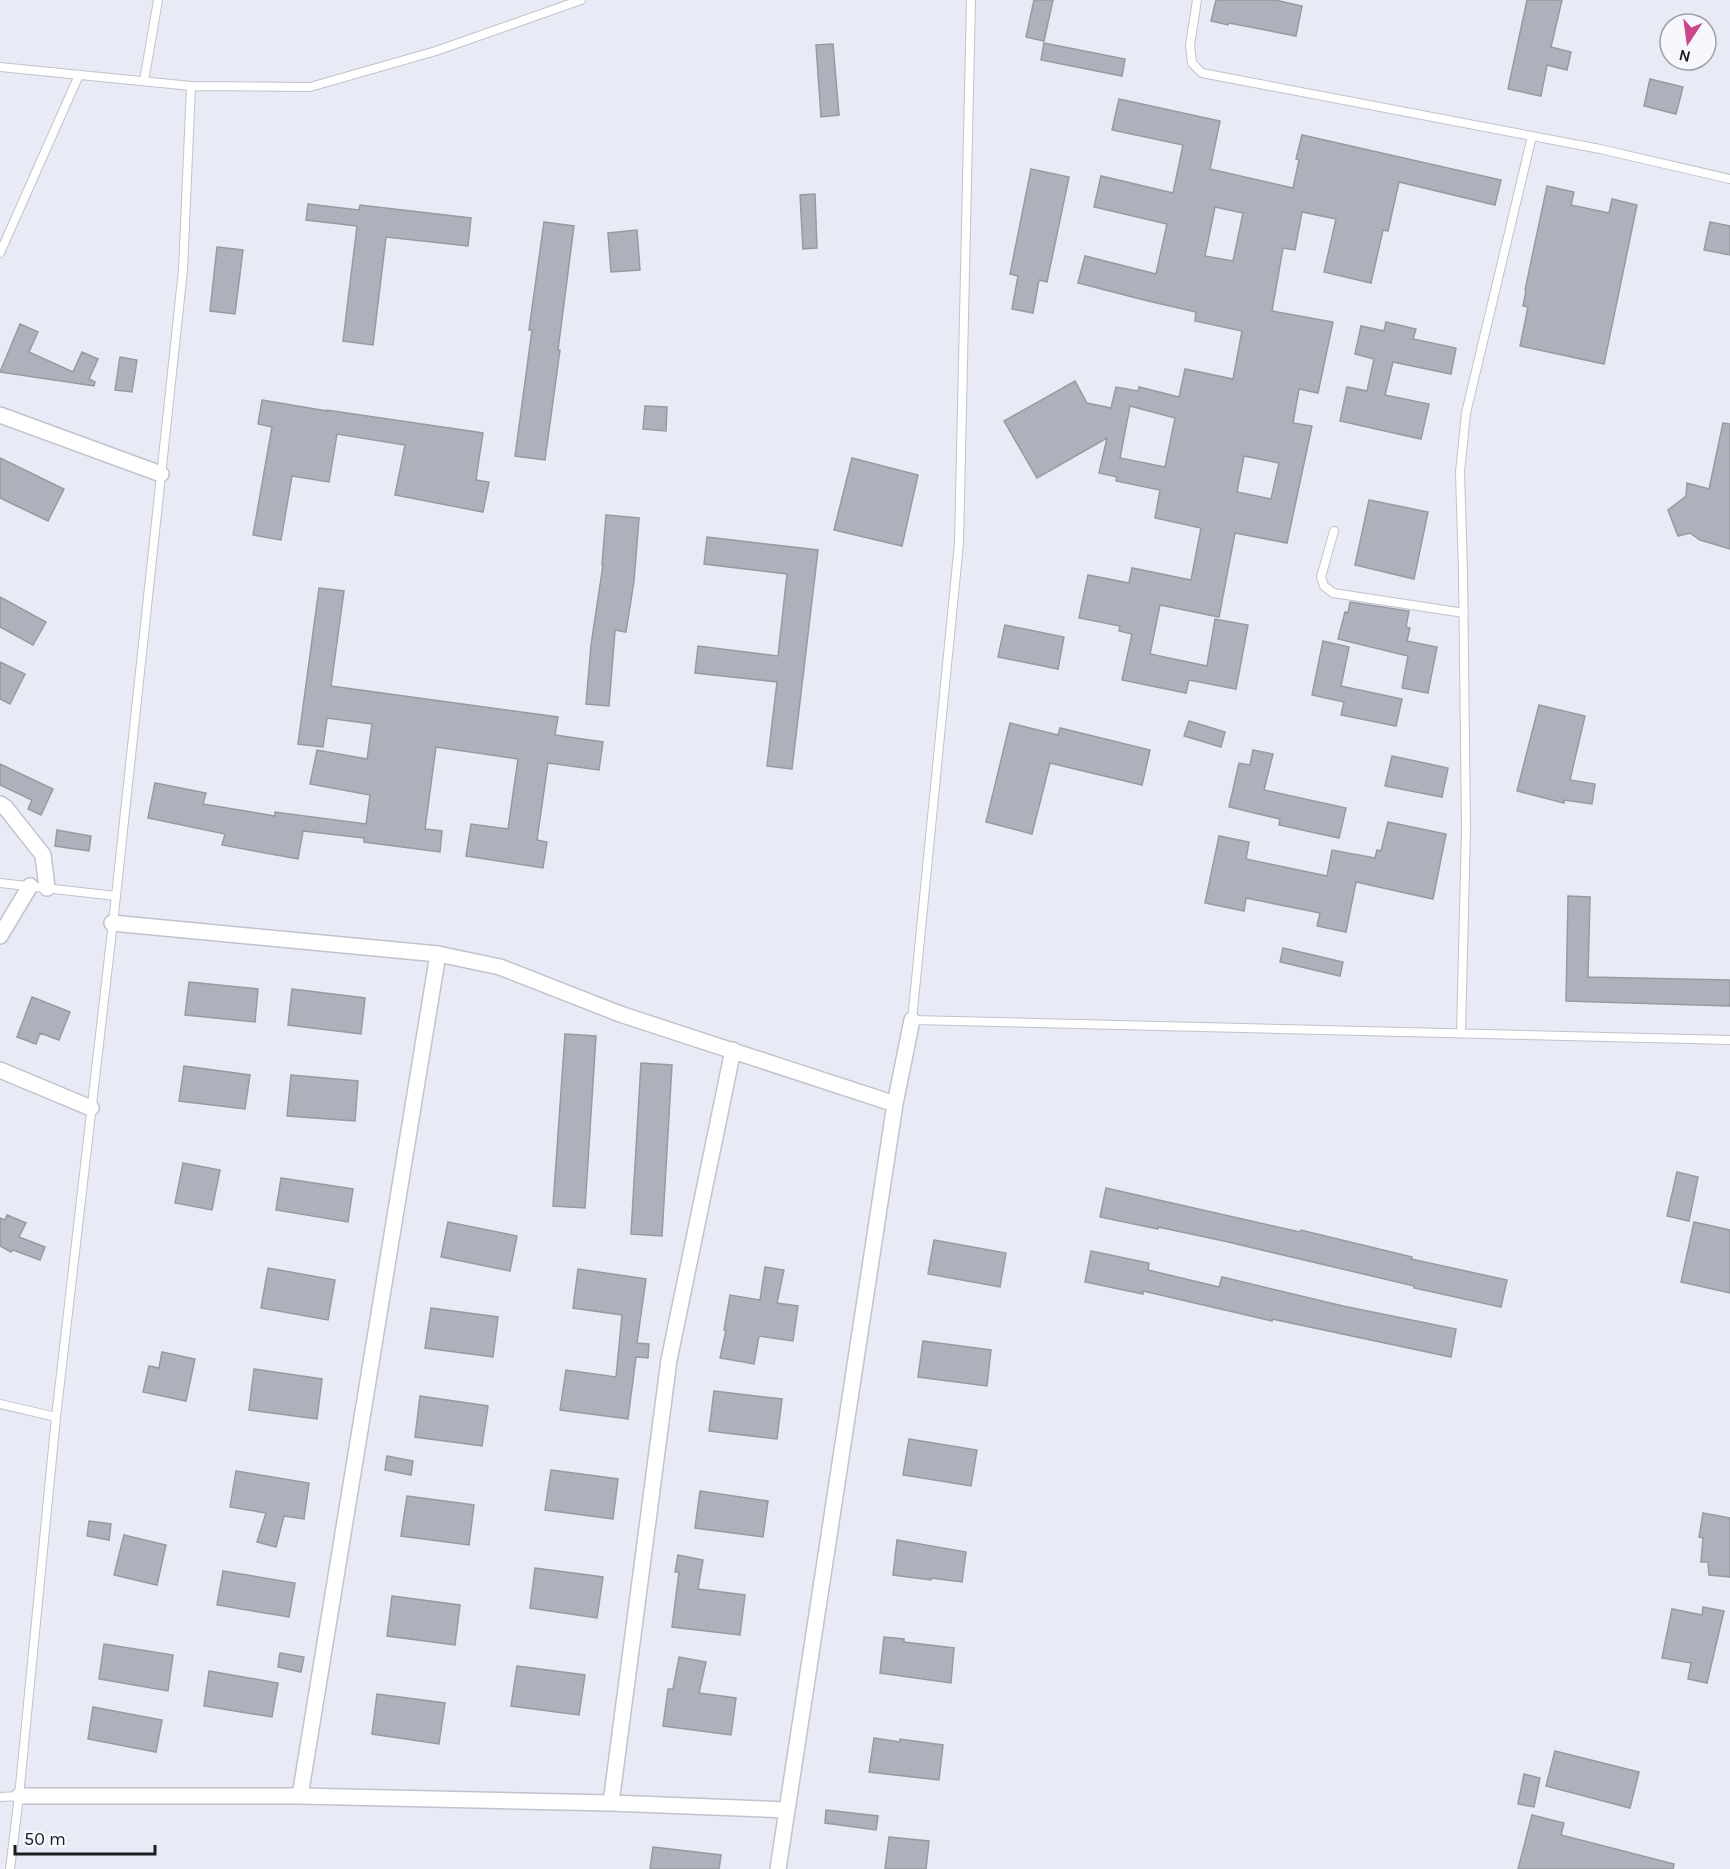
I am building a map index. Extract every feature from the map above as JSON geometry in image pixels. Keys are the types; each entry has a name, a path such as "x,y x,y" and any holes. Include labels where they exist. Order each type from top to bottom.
{"street":[{"path":"0,415 161,474"},
{"path":"0,804 5,807 43,855 47,888"},
{"path":"0,936 30,886"},
{"path":"112,922 438,954 500,967 620,1014 895,1104"},
{"path":"300,1796 438,954"},
{"path":"778,1869 895,1104 912,1020"},
{"path":"611,1803 669,1360 733,1050"},
{"path":"0,1070 91,1108"},
{"path":"19,1796 300,1796 611,1803 787,1810"}],"lane":[{"path":"144,81 158,0"},
{"path":"0,66 191,86 310,87 436,51 581,0"},
{"path":"971,0 958,543 912,1020 1730,1040"},
{"path":"1197,0 1190,45 1192,63 1202,73 1600,149 1730,178"},
{"path":"0,253 79,75"},
{"path":"10,1869 56,1417 116,896 183,270 191,86"},
{"path":"1461,1034 1466,829 1460,472 1466,413 1532,136"},
{"path":"1334,531 1322,577 1324,586 1333,593 1464,614"},
{"path":"0,883 116,896"},
{"path":"0,1404 56,1417"},
{"path":"0,1797 19,1796"}],"building":[{"path":"1034,0 1053,0 1044,41 1026,37"},
{"path":"1216,0 1275,0 1302,6 1296,36 1211,21"},
{"path":"1527,0 1562,0 1551,47 1571,52 1567,70 1547,65 1541,96 1508,89"},
{"path":"1044,43 1125,59 1122,76 1041,60"},
{"path":"833,44 839,115 821,117 816,45"},
{"path":"1650,79 1683,87 1676,114 1644,106"},
{"path":"1119,99 1220,121 1210,169 1293,188 1299,160 1296,159 1302,135 1501,180 1495,205 1399,182 1388,231 1383,230 1371,283 1324,272 1336,219 1302,212 1295,250 1283,248 1272,311 1333,322 1318,393 1299,389 1293,423 1312,426 1287,543 1235,533 1219,617 1160,605 1150,654 1207,666 1215,619 1248,625 1236,689 1189,680 1186,693 1122,680 1132,634 1119,631 1120,626 1079,618 1088,575 1129,583 1132,568 1191,580 1201,528 1155,518 1160,490 1116,481 1117,477 1099,473 1107,438 1037,478 1004,421 1075,381 1087,403 1111,408 1116,387 1138,391 1139,387 1179,397 1185,369 1233,379 1242,331 1195,321 1196,312 1078,283 1085,256 1156,274 1167,224 1094,207 1101,176 1173,193 1183,145 1112,130","holes":["1215,207 1243,213 1233,261 1205,256","1130,406 1175,418 1165,467 1120,458","1244,456 1279,463 1271,499 1237,492"]},
{"path":"1031,169 1069,177 1047,282 1039,280 1033,313 1012,309 1018,276 1010,274"},
{"path":"1547,186 1574,192 1571,205 1609,213 1612,199 1637,205 1604,364 1520,346 1528,307 1523,306 1525,290"},
{"path":"815,194 817,248 803,249 800,195"},
{"path":"308,204 359,210 360,205 471,218 468,246 386,237 373,345 343,341 357,226 306,220"},
{"path":"544,222 574,226 545,460 515,456"},
{"path":"1710,222 1730,226 1730,255 1704,250"},
{"path":"637,230 640,270 611,272 608,233"},
{"path":"217,247 243,250 235,314 210,311"},
{"path":"1386,322 1416,329 1413,339 1456,348 1451,374 1393,362 1385,395 1429,404 1421,439 1340,421 1347,387 1367,391 1374,359 1355,354 1361,326 1384,331"},
{"path":"20,324 38,332 29,352 73,372 82,352 98,359 89,379 95,382 94,386 0,372"},
{"path":"120,357 137,360 132,392 115,390"},
{"path":"262,400 483,433 476,480 489,482 483,512 395,495 405,445 337,434 329,482 292,476 281,540 253,535 272,427 258,424"},
{"path":"645,406 667,407 666,431 643,429"},
{"path":"1723,423 1730,424 1730,549 1700,540 1690,533 1678,536 1668,510 1686,496 1687,483 1709,489"},
{"path":"0,458 64,489 48,521 0,498"},
{"path":"852,458 918,475 902,546 834,530"},
{"path":"1369,500 1428,512 1414,579 1355,565"},
{"path":"606,515 639,518 634,581 626,632 615,630 609,706 586,704 591,645 603,565"},
{"path":"707,537 818,550 792,769 767,766 777,682 695,673 698,646 778,656 787,574 704,564"},
{"path":"319,588 344,591 331,686 558,717 555,735 603,742 599,770 548,763 537,840 547,842 543,868 466,856 471,824 508,829 518,759 436,747 425,829 442,831 440,852 364,842 364,838 303,831 298,859 222,845 225,834 148,818 155,783 206,793 203,804 275,816 275,812 366,824 370,795 310,784 317,750 367,759 372,724 327,718 323,747 298,744"},
{"path":"0,597 46,622 33,645 0,627"},
{"path":"1350,602 1409,611 1406,627 1410,628 1407,641 1437,647 1428,693 1402,688 1408,656 1338,639"},
{"path":"1005,625 1064,637 1058,669 998,657"},
{"path":"1323,641 1349,647 1341,686 1402,699 1396,726 1341,715 1344,702 1312,695"},
{"path":"0,662 25,674 10,704 0,699"},
{"path":"1539,705 1585,716 1570,780 1595,784 1592,804 1564,800 1564,803 1517,791"},
{"path":"1189,721 1225,732 1221,747 1184,736"},
{"path":"1010,723 1058,735 1060,728 1150,750 1142,785 1050,763 1032,834 986,822"},
{"path":"1253,750 1273,754 1264,790 1346,808 1339,838 1279,825 1280,819 1229,807 1239,763 1250,765"},
{"path":"1392,756 1448,768 1442,797 1385,786"},
{"path":"0,764 53,789 41,815 28,809 32,800 0,785"},
{"path":"1388,822 1446,834 1433,899 1356,882 1346,932 1317,926 1320,913 1246,898 1244,911 1205,903 1219,836 1249,842 1246,859 1327,876 1332,850 1375,858 1377,850 1381,851"},
{"path":"57,830 91,836 89,851 55,846"},
{"path":"1568,896 1590,897 1588,977 1730,980 1730,1006 1566,1001"},
{"path":"1283,948 1343,962 1340,976 1280,962"},
{"path":"189,982 258,989 255,1022 185,1015"},
{"path":"292,989 365,998 361,1034 288,1025"},
{"path":"32,997 70,1012 59,1040 40,1033 36,1044 17,1037"},
{"path":"565,1034 596,1036 585,1208 553,1206"},
{"path":"641,1063 672,1065 662,1236 631,1234"},
{"path":"184,1066 250,1075 245,1109 179,1101"},
{"path":"291,1075 358,1081 355,1121 287,1116"},
{"path":"183,1163 220,1170 212,1210 175,1203"},
{"path":"1677,1172 1698,1177 1689,1221 1667,1216"},
{"path":"281,1178 353,1189 348,1222 276,1210"},
{"path":"1106,1188 1300,1232 1301,1230 1412,1257 1411,1259 1507,1280 1501,1307 1224,1241 1100,1217"},
{"path":"7,1215 26,1223 19,1237 45,1247 40,1260 13,1250 11,1252 0,1246 0,1218 5,1220"},
{"path":"448,1222 517,1236 510,1271 441,1257"},
{"path":"1694,1222 1730,1230 1730,1293 1681,1282"},
{"path":"934,1240 1006,1253 1000,1287 928,1274"},
{"path":"1091,1251 1149,1263 1148,1270 1219,1287 1222,1277 1343,1306 1456,1329 1451,1357 1272,1319 1272,1321 1143,1291 1143,1294 1085,1282"},
{"path":"765,1267 784,1270 777,1303 798,1306 793,1341 759,1336 754,1364 720,1358 730,1295 760,1300"},
{"path":"268,1268 335,1280 328,1320 261,1308"},
{"path":"578,1269 646,1279 637,1343 649,1344 648,1358 636,1357 628,1419 560,1410 566,1370 616,1377 622,1315 573,1308"},
{"path":"431,1308 498,1317 493,1357 425,1348"},
{"path":"923,1341 991,1350 987,1386 918,1377"},
{"path":"162,1352 195,1359 186,1401 143,1392 149,1366 159,1368"},
{"path":"254,1369 322,1379 317,1419 249,1410"},
{"path":"714,1391 782,1399 777,1439 709,1431"},
{"path":"420,1396 488,1406 482,1446 415,1437"},
{"path":"909,1439 977,1450 971,1486 903,1475"},
{"path":"387,1456 413,1461 411,1475 385,1470"},
{"path":"551,1470 618,1479 613,1519 545,1510"},
{"path":"236,1471 309,1483 304,1519 284,1516 276,1547 257,1542 266,1513 230,1507"},
{"path":"700,1491 768,1501 763,1537 695,1528"},
{"path":"407,1496 474,1505 469,1545 401,1536"},
{"path":"1703,1513 1730,1518 1730,1577 1709,1575 1708,1562 1701,1562 1703,1538 1699,1537"},
{"path":"89,1521 111,1524 109,1540 87,1536"},
{"path":"124,1535 166,1545 157,1585 114,1575"},
{"path":"897,1540 966,1552 962,1582 893,1575"},
{"path":"678,1555 703,1560 698,1589 745,1595 740,1635 672,1627 679,1572 675,1572"},
{"path":"535,1568 603,1577 597,1618 530,1608"},
{"path":"223,1571 295,1583 289,1617 217,1605"},
{"path":"392,1596 460,1605 455,1645 387,1636"},
{"path":"1703,1607 1724,1611 1707,1683 1688,1679 1691,1663 1662,1658 1672,1609 1702,1615"},
{"path":"884,1637 904,1639 904,1642 954,1648 951,1683 880,1673"},
{"path":"104,1644 173,1655 168,1691 99,1679"},
{"path":"280,1653 304,1657 301,1672 278,1667"},
{"path":"679,1657 706,1662 699,1693 736,1698 731,1735 663,1726 668,1689 673,1689"},
{"path":"517,1666 585,1675 579,1715 511,1706"},
{"path":"209,1671 278,1683 272,1717 204,1706"},
{"path":"377,1694 445,1703 439,1744 372,1734"},
{"path":"93,1707 162,1720 156,1752 88,1739"},
{"path":"874,1738 943,1745 939,1780 869,1772"},
{"path":"1555,1751 1639,1772 1630,1808 1546,1786"},
{"path":"1524,1774 1540,1778 1534,1807 1518,1804"},
{"path":"826,1810 878,1816 876,1830 825,1823"},
{"path":"1532,1815 1564,1823 1561,1835 1674,1864 1673,1869 1518,1869"},
{"path":"889,1837 929,1841 926,1869 885,1869"},
{"path":"653,1847 721,1855 719,1869 650,1869"}]}
